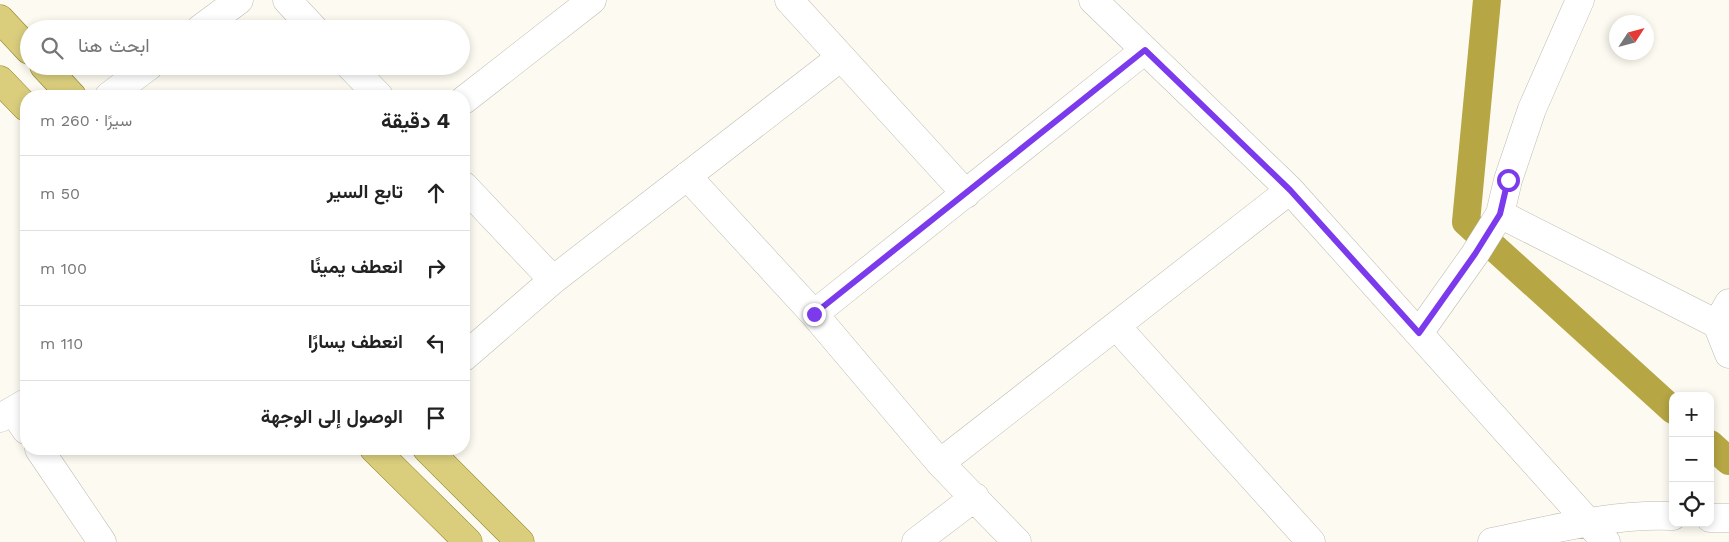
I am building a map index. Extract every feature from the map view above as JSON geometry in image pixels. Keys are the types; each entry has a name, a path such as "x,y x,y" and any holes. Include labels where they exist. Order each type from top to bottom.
{"main road":[{"path":"0,19 20,40"},
{"path":"52,75 66,90"},
{"path":"0,80 20,101"},
{"path":"380,455 468,542"},
{"path":"433,455 520,542"}],"street":[{"path":"212,20 239,0"},
{"path":"287,0 306,20"},
{"path":"470,95 592,0"},
{"path":"788,0 966,194"},
{"path":"1093,0 1290,190 1597,532"},
{"path":"1419,333 1475,254 1500,214 1508,180 1532,109 1580,0"},
{"path":"814,314 1145,50"},
{"path":"470,353 553,280 841,57"},
{"path":"117,90 137,75"},
{"path":"358,75 372,90"},
{"path":"688,176 814,314 940,463 1017,542"},
{"path":"940,463 1117,327 1290,190"},
{"path":"470,192 553,280"},
{"path":"1500,214 1723,313 1729,354"},
{"path":"1117,327 1311,542"},
{"path":"43,455 102,542"},
{"path":"916,542 975,497"},
{"path":"1492,542 1597,532 1646,514 1669,516"},
{"path":"1714,518 1729,518"}],"waterway":[{"path":"1487,0 1466,222 1669,406"},
{"path":"1714,448 1729,461"}],"route":[{"path":"814,314 1145,50 1290,190 1419,333 1475,254 1500,214 1508,180"}]}
